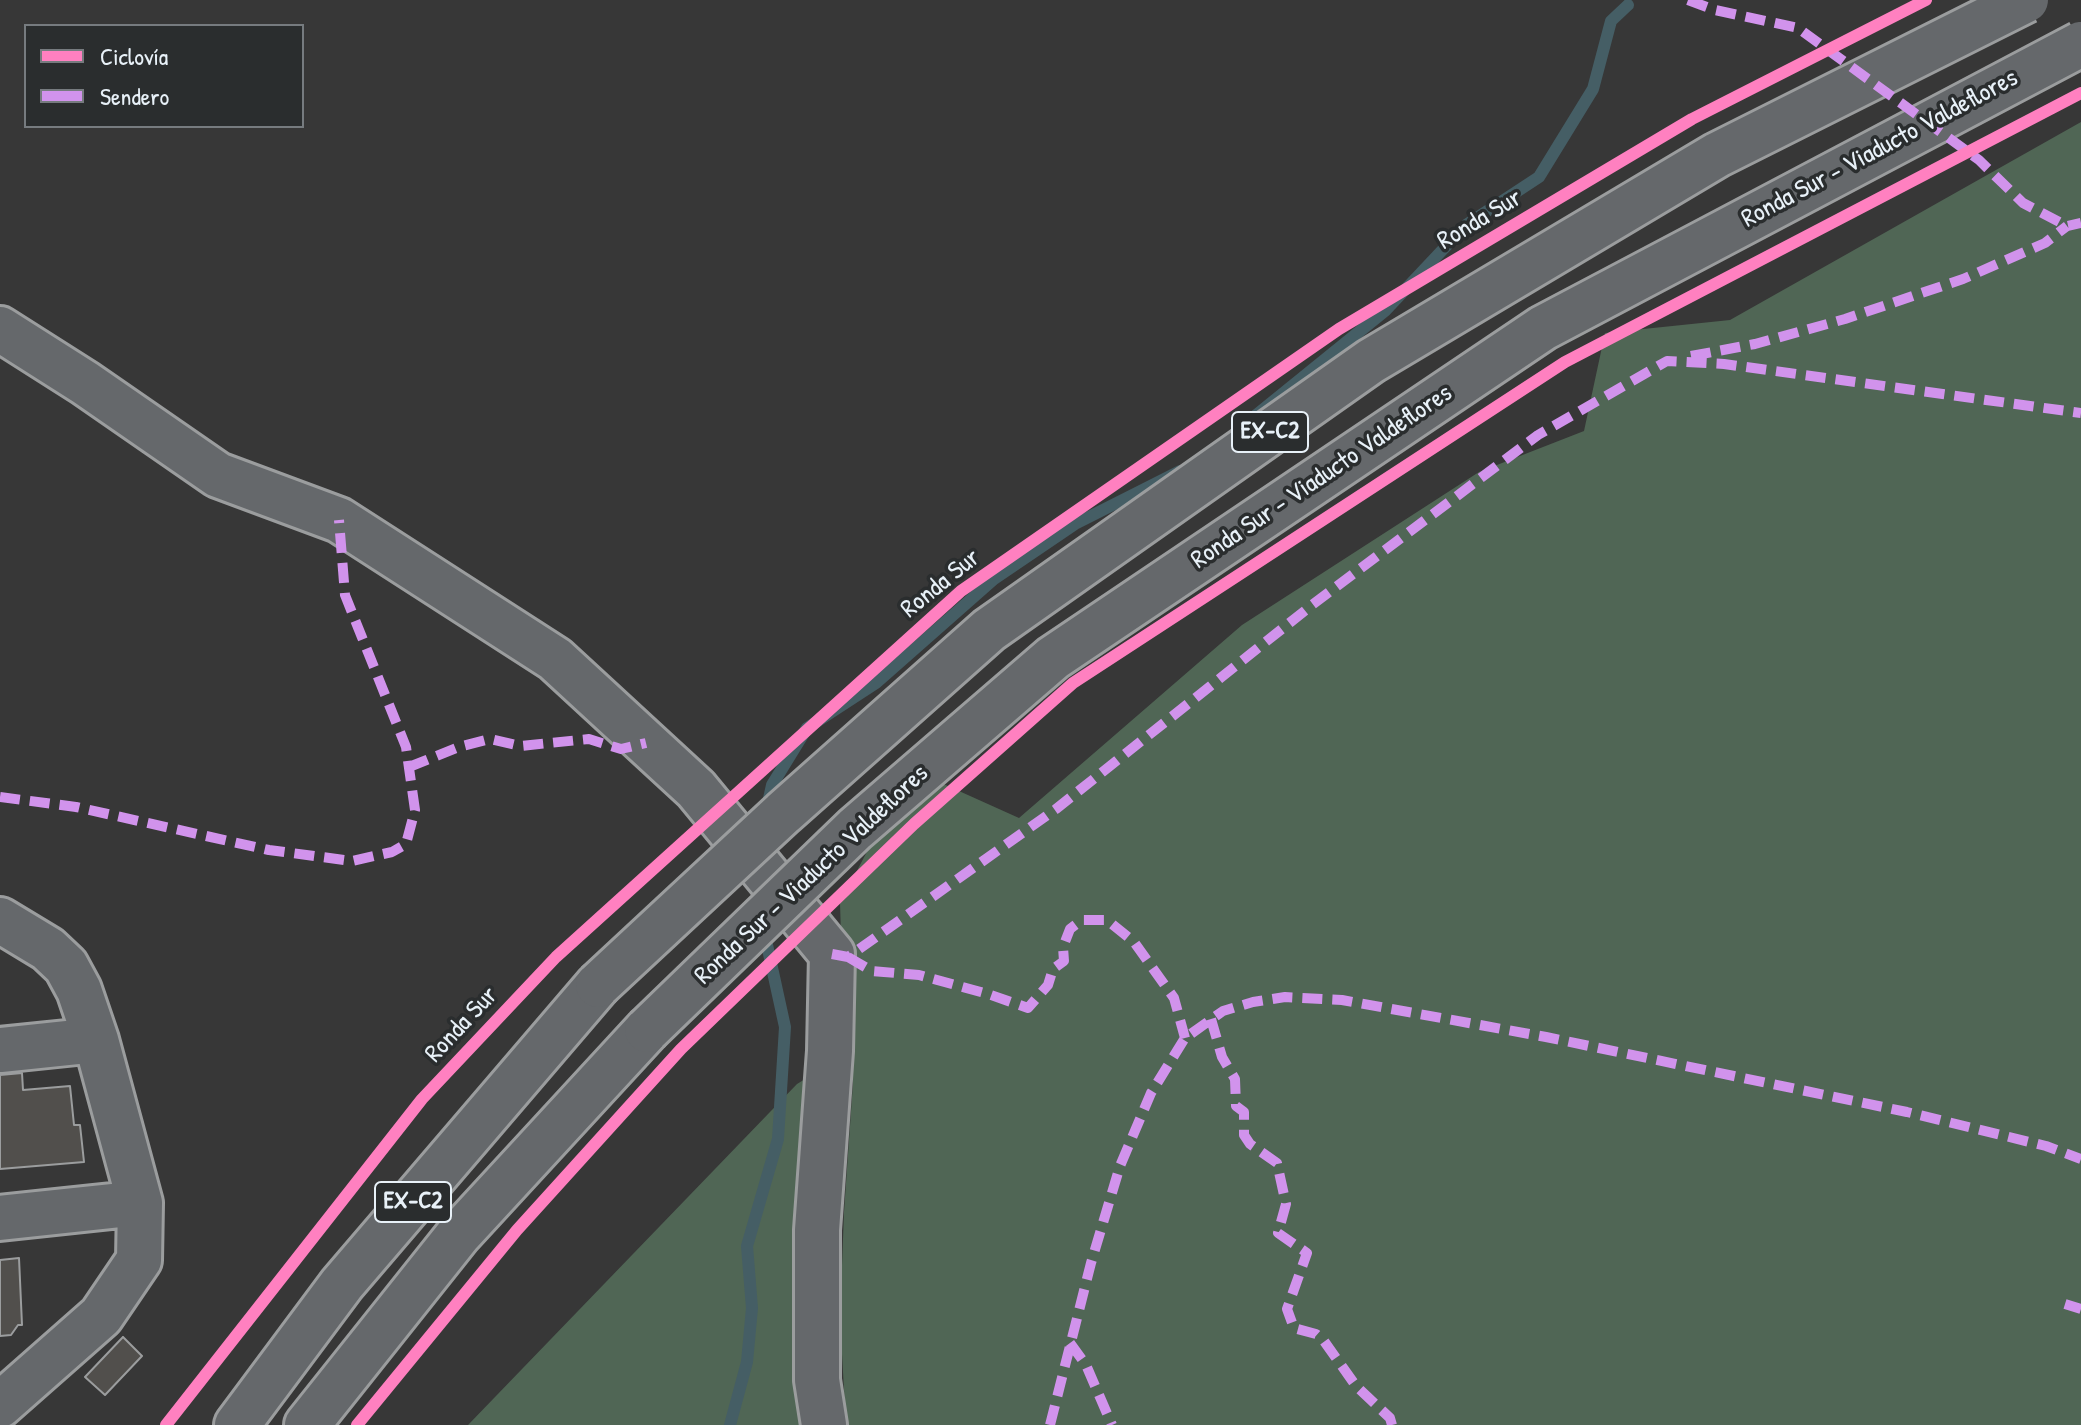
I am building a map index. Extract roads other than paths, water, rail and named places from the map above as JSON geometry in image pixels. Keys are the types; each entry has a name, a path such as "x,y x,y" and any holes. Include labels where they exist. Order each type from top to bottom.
{"main road":[{"name":"EX-C2","path":"237,1425 342,1284 598,985 783,813 989,630 1358,370 1717,155 2026,0"},
{"name":"Ronda Sur - Viaducto Valdeflores","path":"307,1425 459,1234 647,1030 855,829 1053,658 1543,328 2081,44"},
{"path":"0,329 85,383 218,475 339,520 555,659 696,789 832,954 830,1051 817,1230 817,1380 824,1425"},
{"path":"0,920 48,949 66,966 79,990 96,1040 140,1203 139,1260 101,1316 7,1391"},
{"path":"0,1050 96,1040"},
{"path":"0,1218 140,1203"}],"waterway":[{"path":"1244,425 1386,310 1466,225 1539,177 1593,89 1611,21 1628,5"},
{"path":"766,812 772,785 807,728 876,683 994,579 1075,524 1180,471"},
{"path":"730,1425 747,1362 752,1308 747,1246 778,1139 785,1027 764,931"}]}
